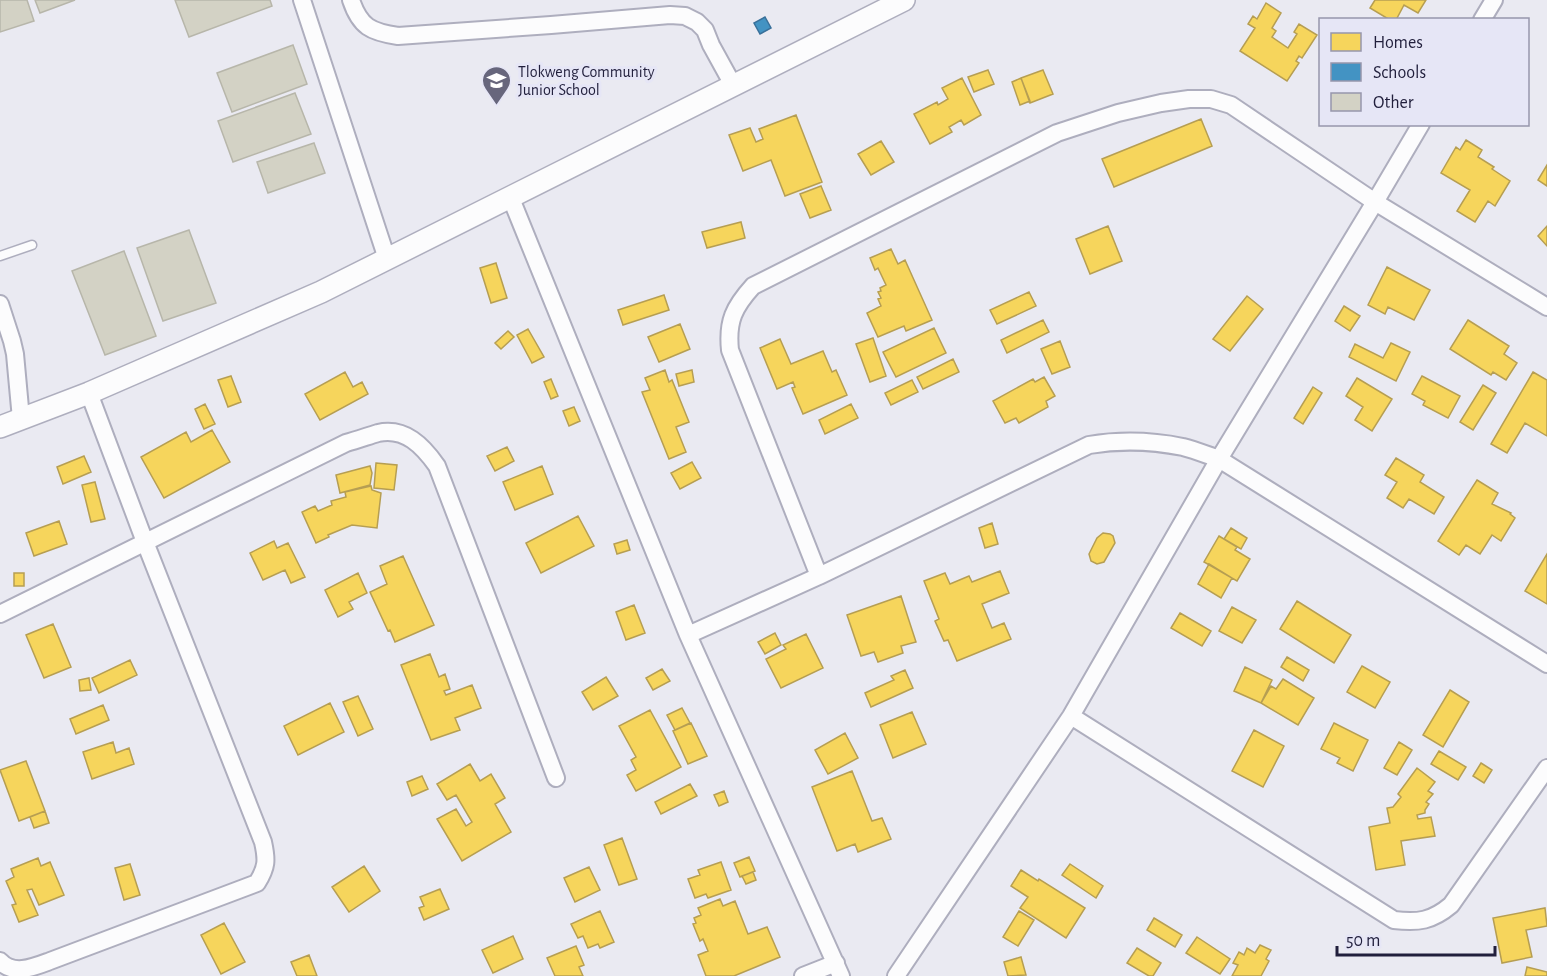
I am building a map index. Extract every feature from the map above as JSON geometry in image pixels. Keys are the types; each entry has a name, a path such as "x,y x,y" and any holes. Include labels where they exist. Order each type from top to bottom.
{"street":[{"path":"302,0 387,260"},
{"path":"351,0 361,22 382,33 398,36 670,15 685,16 697,22 705,30 733,85"},
{"path":"0,427 89,393 321,292 904,0"},
{"path":"1483,18 1494,0"},
{"path":"819,576 730,350 728,333 739,302 753,286 1057,132 1118,113 1161,103 1211,99 1231,105 1376,202 1547,307"},
{"path":"896,976 1071,716 1218,459 1376,202 1420,126"},
{"path":"510,196 688,635 838,970 803,976"},
{"path":"0,304 15,354 21,419"},
{"path":"0,961 4,966 14,970 25,970 257,883 266,864 263,842 89,393"},
{"path":"0,614 346,443 381,432 397,433 413,439 437,466 556,778"},
{"path":"688,635 819,576 1089,445 1113,441 1183,447 1218,459 1547,664"},
{"path":"1071,716 1394,920 1408,922 1424,921 1440,914 1451,905 1547,768"}],"lane":[{"path":"0,256 32,245"}],"building: Homes":[{"path":"1375,0 1426,0 1418,13 1404,5 1397,18 1387,18 1370,8"},
{"path":"1266,3 1281,13 1272,28 1276,31 1272,37 1288,48 1297,34 1294,32 1299,24 1317,35 1302,58 1299,56 1296,61 1299,63 1287,81 1240,51 1255,28 1248,24 1253,16 1257,19"},
{"path":"988,70 994,84 974,92 968,77"},
{"path":"1043,70 1053,94 1030,103 1021,78"},
{"path":"962,78 981,115 964,125 961,120 949,127 952,132 930,144 914,114 948,99 942,88"},
{"path":"1021,78 1030,101 1020,105 1012,82"},
{"path":"796,115 822,182 785,196 771,160 743,171 729,135 750,128 756,142 763,139 759,129"},
{"path":"1201,119 1212,146 1114,187 1102,159"},
{"path":"1466,140 1482,150 1478,157 1510,181 1495,206 1488,201 1475,222 1457,211 1470,190 1441,173 1456,147 1460,150"},
{"path":"881,141 894,162 871,175 858,154"},
{"path":"1547,165 1547,186 1538,180"},
{"path":"821,186 831,210 810,218 800,194"},
{"path":"741,222 745,238 707,248 702,232"},
{"path":"1108,226 1122,261 1090,274 1076,239"},
{"path":"1547,226 1547,246 1538,236"},
{"path":"891,249 898,264 905,260 932,320 906,331 904,326 878,337 867,313 881,306 878,292 886,285 878,268 875,270 870,258"},
{"path":"496,263 507,298 491,303 480,268"},
{"path":"1387,267 1430,290 1414,320 1388,307 1385,314 1368,305"},
{"path":"1029,292 1036,306 997,324 990,310"},
{"path":"664,295 669,310 623,325 618,310"},
{"path":"1247,296 1263,309 1230,351 1213,339"},
{"path":"1344,306 1360,316 1350,331 1335,321"},
{"path":"1043,320 1049,332 1007,353 1001,340"},
{"path":"1468,320 1509,346 1504,354 1517,363 1506,380 1493,372 1491,375 1450,349"},
{"path":"680,324 690,349 659,362 648,337"},
{"path":"934,328 946,353 896,377 883,352"},
{"path":"528,329 544,357 532,363 517,335"},
{"path":"508,331 514,337 501,349 495,343"},
{"path":"873,338 886,376 870,382 856,344"},
{"path":"780,339 791,364 823,351 832,372 836,370 847,395 803,414 792,388 795,387 793,382 777,389 760,348"},
{"path":"1060,341 1070,367 1052,374 1041,349"},
{"path":"1391,343 1410,352 1396,381 1349,357 1355,344 1383,358"},
{"path":"953,359 959,372 923,389 917,377"},
{"path":"665,370 669,382 672,380 689,422 676,427 686,452 669,459 642,392 650,390 645,378"},
{"path":"692,370 694,382 679,386 676,374"},
{"path":"345,372 353,387 362,382 368,394 320,420 305,394"},
{"path":"1533,372 1547,380 1547,436 1525,423 1507,453 1491,444"},
{"path":"231,376 241,402 228,407 218,380"},
{"path":"1422,376 1460,396 1448,418 1423,405 1425,401 1412,394"},
{"path":"1044,377 1055,396 1046,401 1048,407 1019,423 1016,418 1005,423 993,401 1033,379 1035,382"},
{"path":"1357,378 1392,399 1372,431 1355,420 1363,407 1346,396"},
{"path":"551,379 558,396 551,399 544,382"},
{"path":"912,380 918,392 891,405 885,393"},
{"path":"1483,385 1496,393 1473,430 1460,422"},
{"path":"1313,387 1322,393 1303,424 1294,418"},
{"path":"205,404 215,424 204,429 195,409"},
{"path":"851,404 858,418 825,434 819,420"},
{"path":"574,407 580,421 569,426 563,411"},
{"path":"212,430 230,462 164,498 141,457 186,432 191,442"},
{"path":"507,447 514,461 495,471 487,456"},
{"path":"84,456 91,472 63,484 57,467"},
{"path":"1396,458 1424,475 1420,482 1444,497 1434,514 1409,499 1403,508 1387,498 1397,482 1385,475"},
{"path":"692,462 701,478 680,489 671,473"},
{"path":"376,463 397,465 394,490 374,488"},
{"path":"370,466 372,473 370,485 340,493 336,475"},
{"path":"542,466 553,494 515,510 503,482"},
{"path":"1477,480 1498,493 1492,504 1511,513 1515,518 1501,541 1492,535 1480,554 1466,545 1459,555 1438,541"},
{"path":"95,482 105,519 91,522 82,485"},
{"path":"371,486 372,490 381,493 377,528 352,525 316,543 302,512 315,506 318,511 332,505 331,501 346,497 345,492"},
{"path":"578,516 594,546 541,573 526,543"},
{"path":"59,521 67,544 34,556 26,533"},
{"path":"992,523 998,544 985,548 979,528"},
{"path":"1231,528 1247,538 1241,549 1224,539"},
{"path":"1103,533 1113,536 1115,543 1104,562 1097,564 1091,561 1089,554 1097,538"},
{"path":"1219,536 1237,547 1235,550 1250,559 1237,581 1204,562"},
{"path":"627,540 630,550 617,554 614,544"},
{"path":"274,541 277,548 288,543 305,577 291,583 285,570 263,580 250,553"},
{"path":"1547,554 1547,604 1525,591"},
{"path":"403,556 434,625 395,642 370,592 387,584 380,566"},
{"path":"1209,564 1232,578 1221,598 1198,584"},
{"path":"1000,571 1009,593 982,604 992,628 1004,623 1011,639 957,661 948,640 944,641 935,621 939,619 924,581 945,573 950,584 969,576 972,582"},
{"path":"14,573 24,573 24,586 14,586"},
{"path":"358,573 367,593 349,602 353,609 338,617 325,590"},
{"path":"901,596 916,642 901,646 903,653 878,662 874,652 861,656 847,615"},
{"path":"1297,601 1351,635 1334,663 1280,629"},
{"path":"634,605 645,633 626,640 616,612"},
{"path":"1232,607 1256,620 1242,643 1219,631"},
{"path":"1180,613 1211,631 1202,646 1171,628"},
{"path":"53,624 71,667 44,678 26,635"},
{"path":"775,633 781,645 765,654 758,642"},
{"path":"806,634 823,668 781,688 766,659 786,649 783,645"},
{"path":"430,654 439,677 445,674 450,689 444,691 446,695 472,685 481,708 455,718 460,730 431,740 401,665"},
{"path":"1287,657 1309,670 1303,681 1281,667"},
{"path":"130,660 137,675 99,693 92,678"},
{"path":"1362,666 1390,682 1375,708 1347,692"},
{"path":"1245,667 1272,680 1261,703 1234,691"},
{"path":"662,669 670,681 653,690 646,678"},
{"path":"905,670 913,688 871,707 865,693 894,680 891,676"},
{"path":"606,677 618,696 593,710 582,692"},
{"path":"89,678 91,690 80,691 79,680"},
{"path":"1283,679 1314,698 1298,725 1261,703 1271,686 1276,689"},
{"path":"1450,690 1469,702 1443,747 1423,735"},
{"path":"358,696 373,729 358,736 343,702"},
{"path":"330,703 344,732 298,755 284,726"},
{"path":"103,705 109,720 76,734 70,719"},
{"path":"682,708 690,723 675,730 667,715"},
{"path":"650,710 681,767 636,791 627,775 636,770 631,760 636,757 619,726"},
{"path":"912,712 926,744 893,758 880,725"},
{"path":"691,723 707,756 688,764 673,731"},
{"path":"1334,723 1368,740 1353,771 1337,763 1340,758 1321,749"},
{"path":"1254,730 1284,746 1263,787 1232,771"},
{"path":"845,733 858,758 828,774 815,750"},
{"path":"113,742 116,753 129,748 134,764 92,779 83,752"},
{"path":"1399,742 1412,750 1397,775 1384,768"},
{"path":"1439,751 1466,767 1458,780 1431,764"},
{"path":"26,761 45,811 19,821 0,770"},
{"path":"1481,763 1492,770 1484,783 1473,776"},
{"path":"470,764 480,781 491,774 505,798 495,804 511,832 462,861 437,819 456,809 466,826 472,822 456,795 447,800 437,784"},
{"path":"1417,768 1435,782 1428,791 1433,794 1426,802 1429,804 1425,813 1417,815 1418,819 1431,817 1435,836 1401,841 1405,865 1376,870 1369,827 1390,823 1387,808 1393,807 1401,797 1398,794"},
{"path":"852,771 872,821 882,818 891,839 858,852 855,844 837,851 812,787"},
{"path":"422,776 428,789 412,796 407,782"},
{"path":"690,784 697,796 661,814 655,802"},
{"path":"724,791 728,802 719,806 714,795"},
{"path":"45,811 49,823 34,828 30,817"},
{"path":"622,838 637,879 619,885 604,845"},
{"path":"749,857 755,871 740,877 734,863"},
{"path":"38,858 41,866 50,862 64,895 39,905 32,889 27,890 38,915 19,922 12,905 16,904 6,881 14,877 11,869"},
{"path":"721,862 731,890 708,898 706,894 695,898 688,879 700,875 698,870"},
{"path":"130,864 140,895 124,900 115,868"},
{"path":"1070,864 1103,886 1096,898 1062,875"},
{"path":"364,866 380,891 349,912 332,887"},
{"path":"589,867 600,890 575,902 564,878"},
{"path":"1021,870 1085,908 1066,938 1020,908 1028,897 1011,886"},
{"path":"753,872 756,880 746,884 742,876"},
{"path":"440,889 449,909 424,920 419,908 424,906 420,897"},
{"path":"720,899 723,906 735,901 748,934 767,927 780,957 734,976 706,976 698,955 708,951 703,939 700,941 693,924 696,923 694,918 701,915 698,908"},
{"path":"1545,908 1547,926 1526,930 1532,957 1502,963 1493,918"},
{"path":"600,911 614,942 600,948 598,944 588,948 583,936 578,938 571,924"},
{"path":"1019,911 1034,920 1018,946 1003,937"},
{"path":"1154,918 1182,935 1175,947 1147,930"},
{"path":"224,923 245,962 221,974 201,935"},
{"path":"513,936 523,959 493,973 482,950"},
{"path":"1197,937 1230,959 1220,974 1186,953"},
{"path":"1260,945 1271,950 1266,959 1269,961 1261,976 1232,976 1238,965 1233,963 1239,952 1244,955 1247,948 1255,953"},
{"path":"576,946 584,965 579,967 583,976 555,976 547,958"},
{"path":"1137,948 1161,963 1153,976 1127,963"},
{"path":"309,955 317,976 297,976 291,962"},
{"path":"1021,957 1026,975 1008,976 1004,962"},
{"path":"1527,967 1547,972 1547,976 1525,976"}],"building: Schools":[{"path":"765,17 771,28 760,34 754,23"}],"building: Other":[{"path":"0,0 27,0 34,21 0,32"},
{"path":"35,0 75,0 40,13"},
{"path":"175,0 270,0 272,6 189,37"},
{"path":"293,45 307,84 232,112 217,73"},
{"path":"295,93 311,134 233,162 218,121"},
{"path":"314,143 325,173 268,193 257,162"},
{"path":"189,230 216,303 163,321 137,248"},
{"path":"124,251 156,336 105,355 72,271"}],"place":[{"name":"Tlokweng Community Junior School","path":"497,106"}]}
